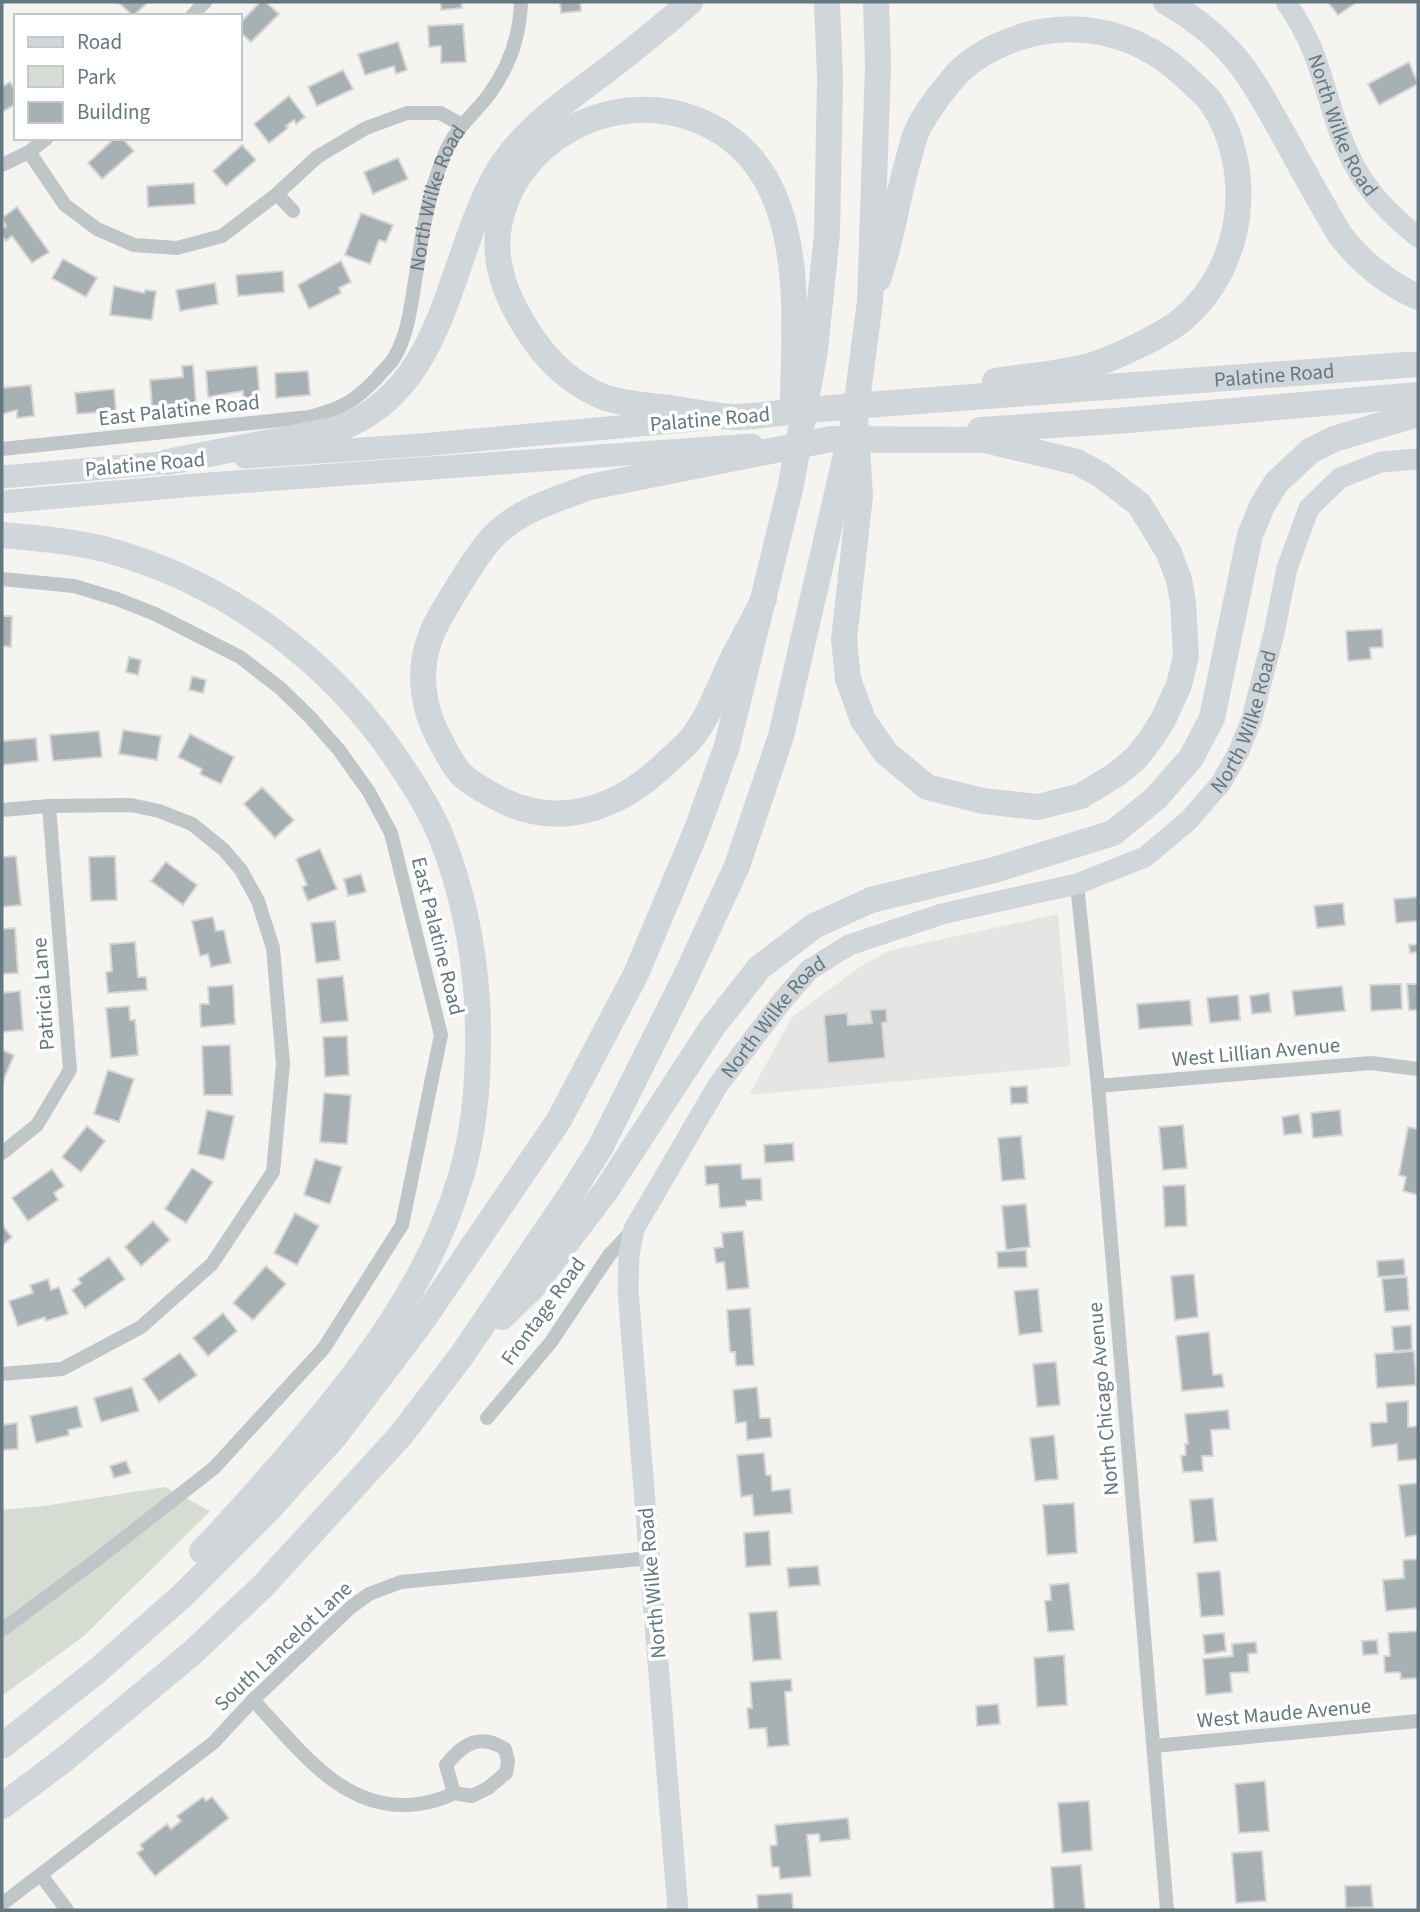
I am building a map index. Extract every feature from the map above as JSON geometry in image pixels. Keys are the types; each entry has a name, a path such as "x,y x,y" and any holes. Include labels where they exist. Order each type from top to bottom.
{"highway":[{"path":"167,462 338,429 369,415 397,392 417,366 431,339 485,195 507,157 522,139 557,108 656,33 690,2"},
{"path":"2,1746 37,1721 112,1659 183,1595 269,1509 335,1436 420,1324 559,1120 636,974 697,830 727,746 789,494 805,352 827,234 830,79 827,2"},
{"path":"764,599 708,713 690,741 659,771 632,791 603,807 578,813 548,814 522,809 502,801 461,774 446,752 428,716 423,695 428,642 446,605 468,570 494,536 520,516 557,498 590,487 831,439 985,440 1077,462 1101,475 1139,505 1169,553 1179,580 1185,620 1186,656 1179,685 1163,720 1136,758 1117,774 1082,796 1038,807 983,801 927,788 886,753 863,720 848,679 844,639 849,496 845,412 865,345 870,301 878,65 876,2"},
{"path":"1166,2 1194,19 1230,51 1261,96 1350,248 1376,273 1418,297"},
{"path":"845,412 1090,366 1153,337 1183,319 1215,281 1228,256 1235,232 1239,185 1230,142 1220,116 1209,100 1172,64 1151,50 1120,36 1088,29 1061,28 1028,34 1004,43 958,74 918,127 897,199 889,248 870,301"},
{"path":"733,417 606,397 573,379 552,363 533,340 515,311 502,278 498,253 499,231 514,185 525,167 542,149 557,136 583,121 629,109 658,109 688,116 726,134 743,149 769,183 786,225 805,352"},
{"name":"Palatine Road","path":"733,417 845,412 1418,364"},
{"name":"Palatine Road","path":"831,439 1129,420 1418,395"},
{"path":"462,1355 533,1287 607,1189 712,1029 759,968 814,926 872,900 994,870 1113,833 1156,798 1191,758 1212,718 1250,535 1262,506 1276,483 1310,452 1334,439 1418,414"},
{"path":"2,1806 130,1707 263,1586 401,1435 462,1355 527,1261 600,1148 684,980 737,866 781,736 849,496"},
{"path":"2,535 102,549 173,573 232,603 269,627 309,659 376,728 421,796 441,838 457,886 474,963 479,1039 476,1101 461,1176 415,1285 396,1318 344,1388 252,1497 204,1550 155,1597 112,1659"}],"main road":[{"name":"Palatine Road","path":"2,477 167,462 421,445 733,417"},
{"name":"Palatine Road","path":"2,502 195,485 831,439"}],"street":[{"name":"North Wilke Road","path":"358,398 393,360 401,345 411,306 433,182 448,145 488,96 509,62 517,33 521,2"},
{"name":"North Wilke Road","path":"1286,2 1313,51 1340,135 1356,170 1387,210 1418,237"},
{"path":"29,152 65,205 97,229 134,245 177,248 222,236 277,194 317,157 366,128 407,113 440,113 462,125"},
{"path":"2,166 29,152 44,140"},
{"path":"277,194 293,211"},
{"name":"East Palatine Road","path":"2,449 309,417 340,408 358,398"},
{"name":"North Wilke Road","path":"677,1910 628,1291 629,1255 634,1229 718,1085 809,970 849,945 942,914 1077,884 1145,857 1189,820 1222,783 1252,718 1274,633 1287,568 1309,508 1340,478 1381,462 1418,458"},
{"name":"East Palatine Road","path":"2,579 74,586 155,614 240,657 280,688 310,717 339,750 369,792 391,833 441,1035 402,1225 324,1349 214,1468 2,1630"},
{"path":"2,810 49,806 131,806 159,811 192,824 225,850 241,870 258,901 273,948 283,1064 273,1172 212,1264 141,1327 62,1369 2,1374"},
{"name":"Patricia Lane","path":"2,1153 37,1125 69,1069 49,806"},
{"name":"North Chicago Avenue","path":"1077,884 1098,1087 1167,1910"},
{"name":"West Lillian Avenue","path":"1098,1087 1371,1063 1418,1069"},
{"name":"Frontage Road","path":"487,1418 551,1342 610,1254 634,1229"},
{"name":"South Lancelot Lane","path":"2,1904 213,1743 253,1700 351,1607 369,1594 401,1582 650,1558"},
{"path":"253,1700 324,1774 343,1789 371,1801 398,1805 423,1804 454,1793 472,1796 488,1788 506,1773 508,1761 505,1749 492,1741 474,1742 455,1753 446,1765 454,1793"},
{"name":"West Maude Avenue","path":"1154,1746 1418,1721"},
{"path":"41,1875 67,1910"}],"shaded area":[{"path":"1058,914 1071,1066 749,1095 792,1017 860,967 888,951"}],"green space":[{"path":"165,1487 210,1511 85,1635 2,1696 2,1510"}],"building":[{"path":"118,2 148,2 135,14 131,14"},
{"path":"260,2 266,2 279,14 251,42 242,34 242,21"},
{"path":"441,2 461,2 462,8 441,10"},
{"path":"560,2 580,2 581,11 561,13"},
{"path":"1328,2 1357,2 1338,15"},
{"path":"463,24 466,62 441,63 441,46 429,47 428,26"},
{"path":"398,42 407,70 396,74 394,66 365,75 358,54"},
{"path":"1409,62 1418,84 1379,105 1368,84"},
{"path":"343,70 353,89 317,106 308,87"},
{"path":"10,82 14,88 14,105 2,112 2,87"},
{"path":"289,96 305,117 296,124 294,120 269,143 254,124"},
{"path":"113,140 124,140 134,151 102,179 88,163"},
{"path":"242,145 256,160 226,186 213,171"},
{"path":"398,158 408,179 373,194 364,172"},
{"path":"194,183 195,204 148,207 147,186"},
{"path":"17,207 49,252 32,263 12,236 6,241 2,235 2,229 6,226 2,218"},
{"path":"361,213 393,225 386,242 379,240 370,264 345,255"},
{"path":"63,259 97,278 86,297 52,278"},
{"path":"341,261 351,282 339,288 341,293 309,309 298,285"},
{"path":"283,271 284,292 238,296 236,275"},
{"path":"215,283 218,304 180,311 176,290"},
{"path":"114,286 144,293 145,290 156,291 152,320 110,315"},
{"path":"193,365 196,404 185,405 184,400 176,401 176,404 152,406 150,380 183,377 182,366"},
{"path":"257,366 260,398 243,399 243,391 208,397 206,371"},
{"path":"308,371 310,395 276,398 275,373"},
{"path":"31,385 34,416 17,418 17,410 2,414 2,388"},
{"path":"114,389 116,411 77,414 75,393"},
{"path":"2,616 12,616 11,647 2,646"},
{"path":"1382,629 1383,647 1370,648 1371,659 1348,661 1346,631"},
{"path":"129,657 141,660 138,675 126,672"},
{"path":"192,676 206,680 203,693 189,690"},
{"path":"123,730 161,736 157,760 119,754"},
{"path":"99,731 102,757 53,761 50,735"},
{"path":"190,734 234,757 221,784 200,774 202,769 178,757"},
{"path":"36,738 38,761 2,765 2,741"},
{"path":"262,787 294,820 275,838 244,804"},
{"path":"320,849 337,889 308,901 302,887 307,885 296,859"},
{"path":"16,856 21,905 2,907 2,857"},
{"path":"115,856 117,900 91,901 89,857"},
{"path":"166,862 197,885 183,905 151,881"},
{"path":"361,874 366,892 348,896 344,879"},
{"path":"1418,897 1418,921 1396,923 1394,899"},
{"path":"1343,903 1345,925 1317,928 1314,906"},
{"path":"213,917 216,931 224,930 231,963 211,967 208,954 200,956 192,921"},
{"path":"335,921 340,960 316,963 311,923"},
{"path":"15,928 18,973 2,974 2,929"},
{"path":"135,942 138,977 146,977 147,990 108,993 106,972 112,971 110,944"},
{"path":"1418,944 1418,952 1410,953 1409,945"},
{"path":"343,976 348,1021 321,1023 317,979"},
{"path":"1401,984 1402,1009 1371,1011 1370,985"},
{"path":"1407,984 1418,984 1418,1010 1409,1010"},
{"path":"233,985 235,1024 201,1027 200,1004 209,1004 208,987"},
{"path":"1342,986 1345,1011 1295,1016 1292,991"},
{"path":"20,991 23,1030 2,1032 2,993"},
{"path":"1269,993 1271,1012 1252,1014 1250,996"},
{"path":"1238,995 1240,1020 1210,1023 1207,998"},
{"path":"1190,1000 1192,1025 1139,1029 1137,1004"},
{"path":"129,1006 130,1020 135,1020 138,1055 111,1058 106,1008"},
{"path":"886,1009 887,1022 882,1023 885,1058 828,1063 824,1015 847,1013 848,1025 872,1023 870,1010"},
{"path":"347,1036 349,1075 325,1077 323,1037"},
{"path":"230,1045 232,1095 204,1095 202,1046"},
{"path":"2,1050 14,1055 2,1084"},
{"path":"108,1070 134,1079 119,1122 94,1114"},
{"path":"1027,1086 1028,1103 1011,1104 1010,1087"},
{"path":"324,1093 351,1095 347,1144 320,1142"},
{"path":"207,1110 234,1116 224,1160 198,1154"},
{"path":"1340,1110 1342,1135 1313,1138 1311,1113"},
{"path":"1299,1114 1302,1133 1284,1135 1282,1117"},
{"path":"1183,1125 1187,1168 1163,1170 1159,1127"},
{"path":"87,1126 105,1141 81,1172 62,1157"},
{"path":"1408,1127 1418,1129 1418,1195 1403,1191 1406,1177 1399,1175"},
{"path":"1021,1136 1025,1179 1002,1181 998,1138"},
{"path":"793,1143 794,1161 765,1163 764,1145"},
{"path":"315,1159 342,1167 330,1204 304,1195"},
{"path":"741,1164 742,1179 761,1178 762,1200 746,1201 746,1206 720,1208 718,1184 706,1185 705,1166"},
{"path":"192,1168 213,1182 186,1223 165,1209"},
{"path":"52,1169 64,1186 54,1193 58,1200 28,1221 12,1198"},
{"path":"1185,1185 1187,1226 1165,1227 1163,1186"},
{"path":"1026,1204 1030,1247 1006,1250 1002,1206"},
{"path":"295,1213 319,1226 297,1265 274,1253"},
{"path":"153,1221 170,1240 141,1266 125,1247"},
{"path":"2,1225 12,1237 2,1246"},
{"path":"743,1231 749,1288 727,1290 724,1262 716,1263 714,1248 723,1247 722,1233"},
{"path":"1026,1250 1027,1267 998,1268 997,1252"},
{"path":"109,1257 125,1279 85,1308 72,1290 81,1283 78,1279"},
{"path":"1404,1259 1405,1275 1378,1277 1377,1261"},
{"path":"266,1266 286,1284 253,1320 233,1303"},
{"path":"1194,1274 1198,1317 1175,1320 1171,1276"},
{"path":"1407,1277 1409,1310 1385,1312 1382,1279"},
{"path":"48,1279 51,1290 59,1287 68,1314 46,1321 45,1317 18,1326 9,1301 33,1293 30,1285"},
{"path":"1038,1289 1042,1332 1019,1335 1014,1291"},
{"path":"750,1308 754,1365 736,1366 735,1352 730,1352 727,1310"},
{"path":"223,1313 237,1331 208,1356 193,1338"},
{"path":"1411,1325 1412,1350 1394,1351 1392,1327"},
{"path":"1209,1332 1213,1375 1222,1374 1224,1387 1182,1391 1176,1336"},
{"path":"1414,1351 1416,1385 1377,1388 1375,1354"},
{"path":"180,1353 197,1375 159,1402 143,1379"},
{"path":"1056,1362 1060,1405 1037,1407 1033,1364"},
{"path":"132,1387 139,1411 101,1422 94,1398"},
{"path":"757,1387 760,1418 770,1418 772,1437 747,1440 746,1422 736,1423 733,1390"},
{"path":"1408,1401 1408,1427 1418,1426 1418,1459 1398,1461 1397,1444 1372,1447 1370,1423 1387,1422 1386,1403"},
{"path":"77,1406 82,1427 68,1430 69,1435 36,1443 30,1416"},
{"path":"1228,1410 1230,1429 1211,1430 1213,1456 1202,1456 1203,1471 1183,1472 1181,1456 1186,1455 1185,1444 1188,1444 1185,1414"},
{"path":"17,1423 18,1449 2,1450 2,1425"},
{"path":"1054,1435 1058,1479 1035,1481 1030,1438"},
{"path":"764,1453 766,1475 771,1475 772,1491 790,1489 792,1513 754,1516 752,1495 741,1497 737,1455"},
{"path":"126,1461 131,1473 114,1478 110,1466"},
{"path":"1418,1483 1418,1535 1405,1537 1399,1485"},
{"path":"1213,1498 1217,1541 1194,1543 1190,1500"},
{"path":"1074,1503 1077,1553 1047,1555 1043,1505"},
{"path":"769,1531 771,1565 746,1567 744,1533"},
{"path":"1418,1559 1418,1608 1386,1611 1383,1580 1404,1578 1403,1560"},
{"path":"818,1566 820,1585 789,1587 787,1568"},
{"path":"1220,1571 1224,1615 1201,1617 1197,1573"},
{"path":"1069,1583 1074,1630 1048,1632 1045,1601 1051,1600 1050,1585"},
{"path":"777,1611 781,1659 753,1661 749,1613"},
{"path":"1418,1631 1418,1678 1401,1679 1400,1672 1385,1673 1384,1656 1390,1656 1388,1633"},
{"path":"1224,1633 1226,1651 1205,1654 1203,1635"},
{"path":"1377,1640 1378,1654 1363,1655 1362,1641"},
{"path":"1256,1642 1257,1653 1248,1654 1249,1672 1230,1673 1232,1692 1206,1695 1203,1659 1233,1656 1232,1644"},
{"path":"1064,1655 1067,1705 1037,1707 1034,1658"},
{"path":"791,1679 792,1691 785,1692 789,1745 768,1747 766,1728 749,1729 747,1708 752,1708 750,1682"},
{"path":"998,1704 1000,1724 977,1726 976,1706"},
{"path":"1265,1781 1269,1831 1239,1833 1235,1784"},
{"path":"203,1797 206,1801 212,1797 229,1818 155,1876 137,1853 143,1849 140,1845 167,1824 171,1829 181,1821 177,1816"},
{"path":"1089,1801 1092,1850 1062,1853 1058,1803"},
{"path":"848,1818 850,1839 820,1842 819,1834 807,1835 811,1876 780,1879 779,1867 772,1867 770,1846 777,1845 775,1825"},
{"path":"1262,1851 1266,1901 1236,1903 1232,1853"},
{"path":"1081,1865 1085,1910 1054,1910 1051,1867"},
{"path":"1371,1885 1373,1907 1346,1908 1345,1886"},
{"path":"792,1893 793,1910 758,1910 757,1895"}]}
